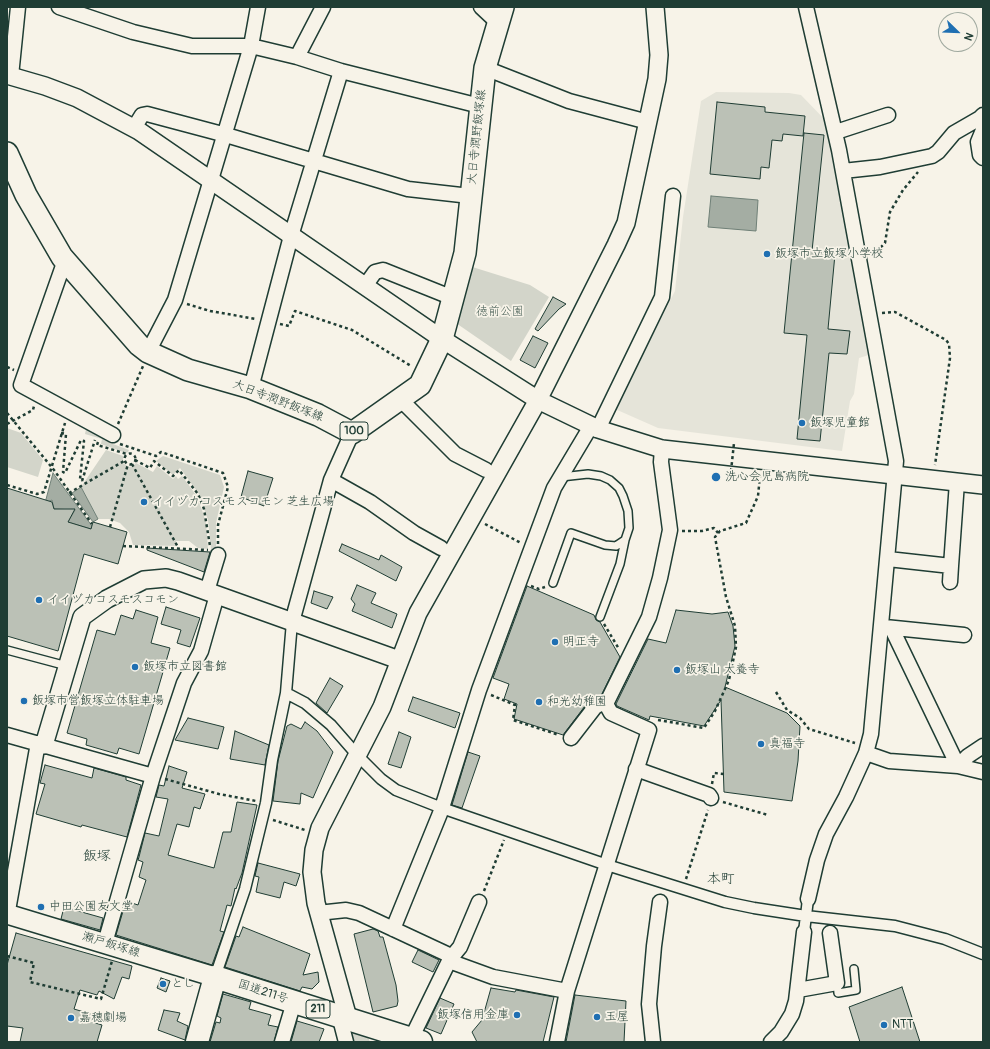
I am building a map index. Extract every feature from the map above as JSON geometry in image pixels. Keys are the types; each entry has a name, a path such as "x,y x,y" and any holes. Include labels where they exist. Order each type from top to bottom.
{"highway":[{"name":"国道211号","path":"215,977 416,1040"},
{"path":"198,1042 215,977"}],"main road":[{"name":"大日寺潤野飯塚線","path":"7,152 26,195 65,260 129,335 148,352 188,370 251,388 318,415 352,432 420,385 442,339 465,253 485,68 500,14"},
{"name":"瀬戸飯塚線","path":"7,915 109,950 215,977"}],"street":[{"path":"18,7 9,76 45,86 77,98 134,128 442,339 538,400 595,427 662,449 983,485"},
{"path":"59,7 133,32 192,46 251,46 297,57 341,71 480,106"},
{"path":"148,352 175,300 226,135 251,46 258,7"},
{"path":"297,57 323,7"},
{"path":"481,7 500,14"},
{"path":"346,1042 343,1016 318,913 312,872 314,850 320,828 382,707 418,613 538,400 626,223 657,79 659,55 655,7"},
{"path":"771,1042 781,1032 792,1014 798,990 808,898 817,860 826,834 846,797 866,750 871,734 886,628 888,559 896,459 836,132 806,7"},
{"path":"485,68 569,101 648,122"},
{"path":"251,388 291,236 341,71"},
{"path":"134,128 142,115 147,114 226,135 408,189 470,196"},
{"path":"836,132 888,115"},
{"path":"843,171 880,167 932,156 938,152 954,133 983,115"},
{"path":"983,130 978,142 980,155 983,158"},
{"path":"393,929 442,808 479,690 554,488 595,427 662,297 673,196"},
{"path":"65,260 21,385 113,435"},
{"path":"365,286 375,272 383,270 453,298"},
{"path":"400,399 455,454 486,470"},
{"path":"215,977 245,889 263,817 272,760 286,693 292,622 331,480 352,432"},
{"path":"606,704 648,617 660,578 670,530 661,462 662,449"},
{"path":"331,480 370,502 414,533 441,548"},
{"path":"950,582 957,482"},
{"path":"109,950 153,776 184,683 201,651 218,555"},
{"path":"888,559 951,566"},
{"path":"7,915 41,744 84,614 139,582 155,578 178,581 399,660"},
{"path":"886,628 964,635"},
{"path":"886,628 958,766"},
{"path":"286,693 305,703 331,725 358,756 381,779 396,790 442,808 663,884 744,906 806,916 895,926 945,939 983,954"},
{"path":"571,738 595,707 600,704 606,704"},
{"path":"557,1042 567,991 649,730 611,713 606,704"},
{"path":"7,735 153,776"},
{"path":"958,766 968,756 983,746"},
{"path":"866,750 889,760 958,766 983,772"},
{"path":"636,769 709,795 711,798"},
{"path":"653,1042 649,1004 654,946 663,884"},
{"path":"416,1040 449,960 460,947 479,902"},
{"path":"318,913 346,910 358,913 447,952 449,960"},
{"path":"798,990 836,983 830,933 830,918"},
{"path":"449,960 494,977 567,991"},
{"path":"282,1042 294,1002"}],"lane":[{"path":"560,477 588,474 601,476 619,488 628,511 630,521 620,564 600,617"},
{"path":"553,583 571,533 612,546 621,544 625,540"},
{"path":"7,650 67,666"},
{"path":"836,983 838,994 856,990 854,969"}],"path":[{"path":"859,258 880,248 885,243 887,220 897,200 908,184 938,152"},
{"path":"175,300 210,311 290,326 295,311 352,330 425,375"},
{"path":"870,315 895,312 946,340 949,344 950,358 935,465"},
{"path":"148,352 113,435 116,442 156,456"},
{"path":"7,424 33,410 35,404 40,406"},
{"path":"7,413 51,468 92,524"},
{"path":"7,485 37,494 44,492 64,423 70,424"},
{"path":"61,432 66,434 63,472 65,473 81,440 84,441 80,479 82,481"},
{"path":"82,486 82,481 95,439"},
{"path":"731,471 734,443"},
{"path":"134,448 132,454 135,460 150,468 156,456 161,452 223,473 228,487 218,525 218,555"},
{"path":"69,493 124,461 125,456 132,454"},
{"path":"110,527 130,464 135,460"},
{"path":"124,461 130,464 179,549"},
{"path":"123,546 210,550 210,536 204,509 198,494 179,470 173,476 154,461"},
{"path":"649,730 652,719 704,728 715,711 729,680 736,646 735,626 726,597 715,537 720,531 746,523 758,496 760,476"},
{"path":"482,522 532,548"},
{"path":"670,530 702,531 714,528 718,533"},
{"path":"600,617 627,660"},
{"path":"479,690 516,705 513,720 571,738"},
{"path":"776,692 787,710 800,718 809,729 866,750"},
{"path":"713,776 714,773 724,774"},
{"path":"153,776 219,794 266,803"},
{"path":"683,889 711,798 740,808 768,815"},
{"path":"263,817 309,831"},
{"path":"479,902 508,831"},
{"path":"7,956 34,963 30,982 101,999 109,950"}],"shaded area":[{"name":"飯塚市立飯塚小学校","path":"716,92 789,93 801,95 831,126 872,354 859,358 854,394 850,401 842,451 658,428 615,409 675,291 683,217 701,101"},
{"path":"711,196 758,200 756,231 708,227"},
{"path":"53,473 92,526 91,529 68,522 75,510 54,509 52,500 45,503"},
{"path":"81,487 98,519 93,522 72,493"}],"green space":[{"name":"徳前公園","path":"466,265 530,285 549,297 511,361 453,321"},
{"path":"87,424 111,436 113,444 129,450 128,452 126,453 101,444 102,439 85,434"},
{"path":"7,428 21,433 43,460 38,477 7,467"},
{"name":"イイヅカコスモスコモン 芝生広場","path":"106,450 123,456 123,463 129,467 136,463 153,472 157,466 173,479 176,476 178,479 182,476 196,495 202,510 206,523 208,549 198,548 189,541 176,541 177,546 133,545 129,532 120,523 109,519 98,519 81,487"},
{"path":"163,456 220,475 224,487 216,523 216,550 211,549 208,520 199,494 180,468 173,475 156,461"},
{"path":"347,1029 368,1037 370,1042 350,1042"}],"building":[{"path":"717,102 765,107 765,112 805,116 803,136 783,134 782,141 772,140 769,168 761,167 760,179 710,174"},
{"path":"804,133 824,135 812,251 835,254 828,329 850,331 847,354 829,353 820,441 797,439 807,335 784,333"},
{"path":"553,297 566,304 559,309 538,331 535,329"},
{"path":"533,336 548,343 535,368 520,360"},
{"path":"248,471 273,478 264,506 241,497"},
{"name":"イイヅカコスモスコモン","path":"7,488 52,502 54,509 75,509 68,522 91,529 93,522 127,532 118,564 84,554 58,651 7,636"},
{"path":"342,544 379,560 381,555 402,567 396,581 339,551"},
{"path":"147,548 210,552 204,572 147,550"},
{"path":"357,585 376,593 371,603 397,614 392,628 352,611 355,604 351,599"},
{"name":"明正寺","path":"527,586 594,615 596,620 600,622 620,657 601,696 588,702 563,735 514,719 517,704 504,699 509,684 493,678"},
{"path":"314,591 333,597 327,609 311,603"},
{"path":"166,607 200,618 190,647 177,643 181,630 161,624"},
{"path":"136,610 158,617 151,643 170,648 139,754 119,748 117,754 86,745 87,739 67,733 97,630 115,635 121,615 133,619"},
{"path":"676,610 712,614 728,612 733,626 735,646 725,687 787,713 800,726 798,761 792,801 724,792 721,700 704,726 650,716 649,720 617,706 616,704 648,639 666,643"},
{"path":"330,678 343,686 327,713 316,703"},
{"path":"413,697 460,713 455,728 408,711"},
{"path":"188,718 224,727 218,749 175,740"},
{"path":"305,722 317,731 333,752 313,798 301,793 300,804 273,801 278,761 287,726 291,724 301,729"},
{"path":"235,731 269,745 265,765 230,759"},
{"path":"399,732 411,737 401,768 388,764"},
{"path":"468,752 480,756 462,808 452,805"},
{"path":"45,765 92,778 94,768 126,777 126,780 141,785 127,837 82,825 81,827 36,814 45,784 40,783"},
{"path":"169,766 187,772 182,788 205,794 200,809 194,807 189,827 177,824 168,855 214,868 223,832 231,832 237,802 257,805 242,873 236,889 235,888 231,906 227,905 220,931 224,932 212,965 116,935 126,901 138,905 146,880 139,877 143,862 138,860 145,833 159,836 168,799 156,797 159,785 164,786"},
{"path":"258,863 300,874 296,886 284,882 280,898 256,892 259,877 255,876"},
{"path":"64,907 103,918 100,930 61,919"},
{"path":"243,927 310,954 303,975 318,972 319,982 312,989 302,987 300,991 225,967 236,936 239,937"},
{"path":"373,929 378,931 380,937 383,937 396,985 398,1001 397,1006 373,1012 354,934"},
{"path":"16,933 132,966 129,979 122,977 114,999 99,991 97,995 80,990 74,1009 94,1015 92,1022 102,1025 97,1042 20,1042 23,1028 7,1026 7,965"},
{"path":"418,950 439,960 433,972 412,962"},
{"name":"とし","path":"161,978 170,981 166,992 157,988"},
{"name":"NTT","path":"902,987 920,1042 860,1042 849,1007"},
{"name":"飯塚信用金庫","path":"491,988 515,992 516,990 554,997 543,1042 477,1042 472,1032 482,1020"},
{"path":"223,994 251,1002 249,1009 271,1015 268,1025 278,1027 274,1042 210,1042 216,1022 220,1023 221,1018 217,1016"},
{"name":"玉屋","path":"575,995 626,1001 624,1042 566,1042"},
{"path":"440,998 454,1004 441,1034 426,1028"},
{"path":"164,1010 180,1013 177,1021 188,1026 185,1040 158,1030"},
{"path":"297,1021 324,1029 319,1042 291,1042"}],"place":[{"name":"飯塚市立飯塚小学校","path":"767,254"},
{"name":"飯塚児童館","path":"802,423"},
{"name":"洗心会児島病院","path":"716,477"},
{"name":"イイヅカコスモスコモン 芝生広場","path":"144,502"},
{"name":"イイヅカコスモスコモン","path":"39,600"},
{"name":"明正寺","path":"555,642"},
{"name":"飯塚市立図書館","path":"135,667"},
{"name":"飯塚山 太養寺","path":"677,670"},
{"name":"飯塚市営飯塚立体駐車場","path":"24,701"},
{"name":"和光幼稚園","path":"539,702"},
{"name":"真福寺","path":"761,744"},
{"name":"中田公園友文堂","path":"41,907"},
{"name":"とし","path":"163,984"},
{"name":"飯塚信用金庫","path":"517,1015"},
{"name":"玉屋","path":"597,1017"},
{"name":"嘉穂劇場","path":"71,1018"},
{"name":"NTT","path":"884,1025"}],"district":[{"name":"飯塚","path":"97,856"},
{"name":"本町","path":"721,879"}]}
